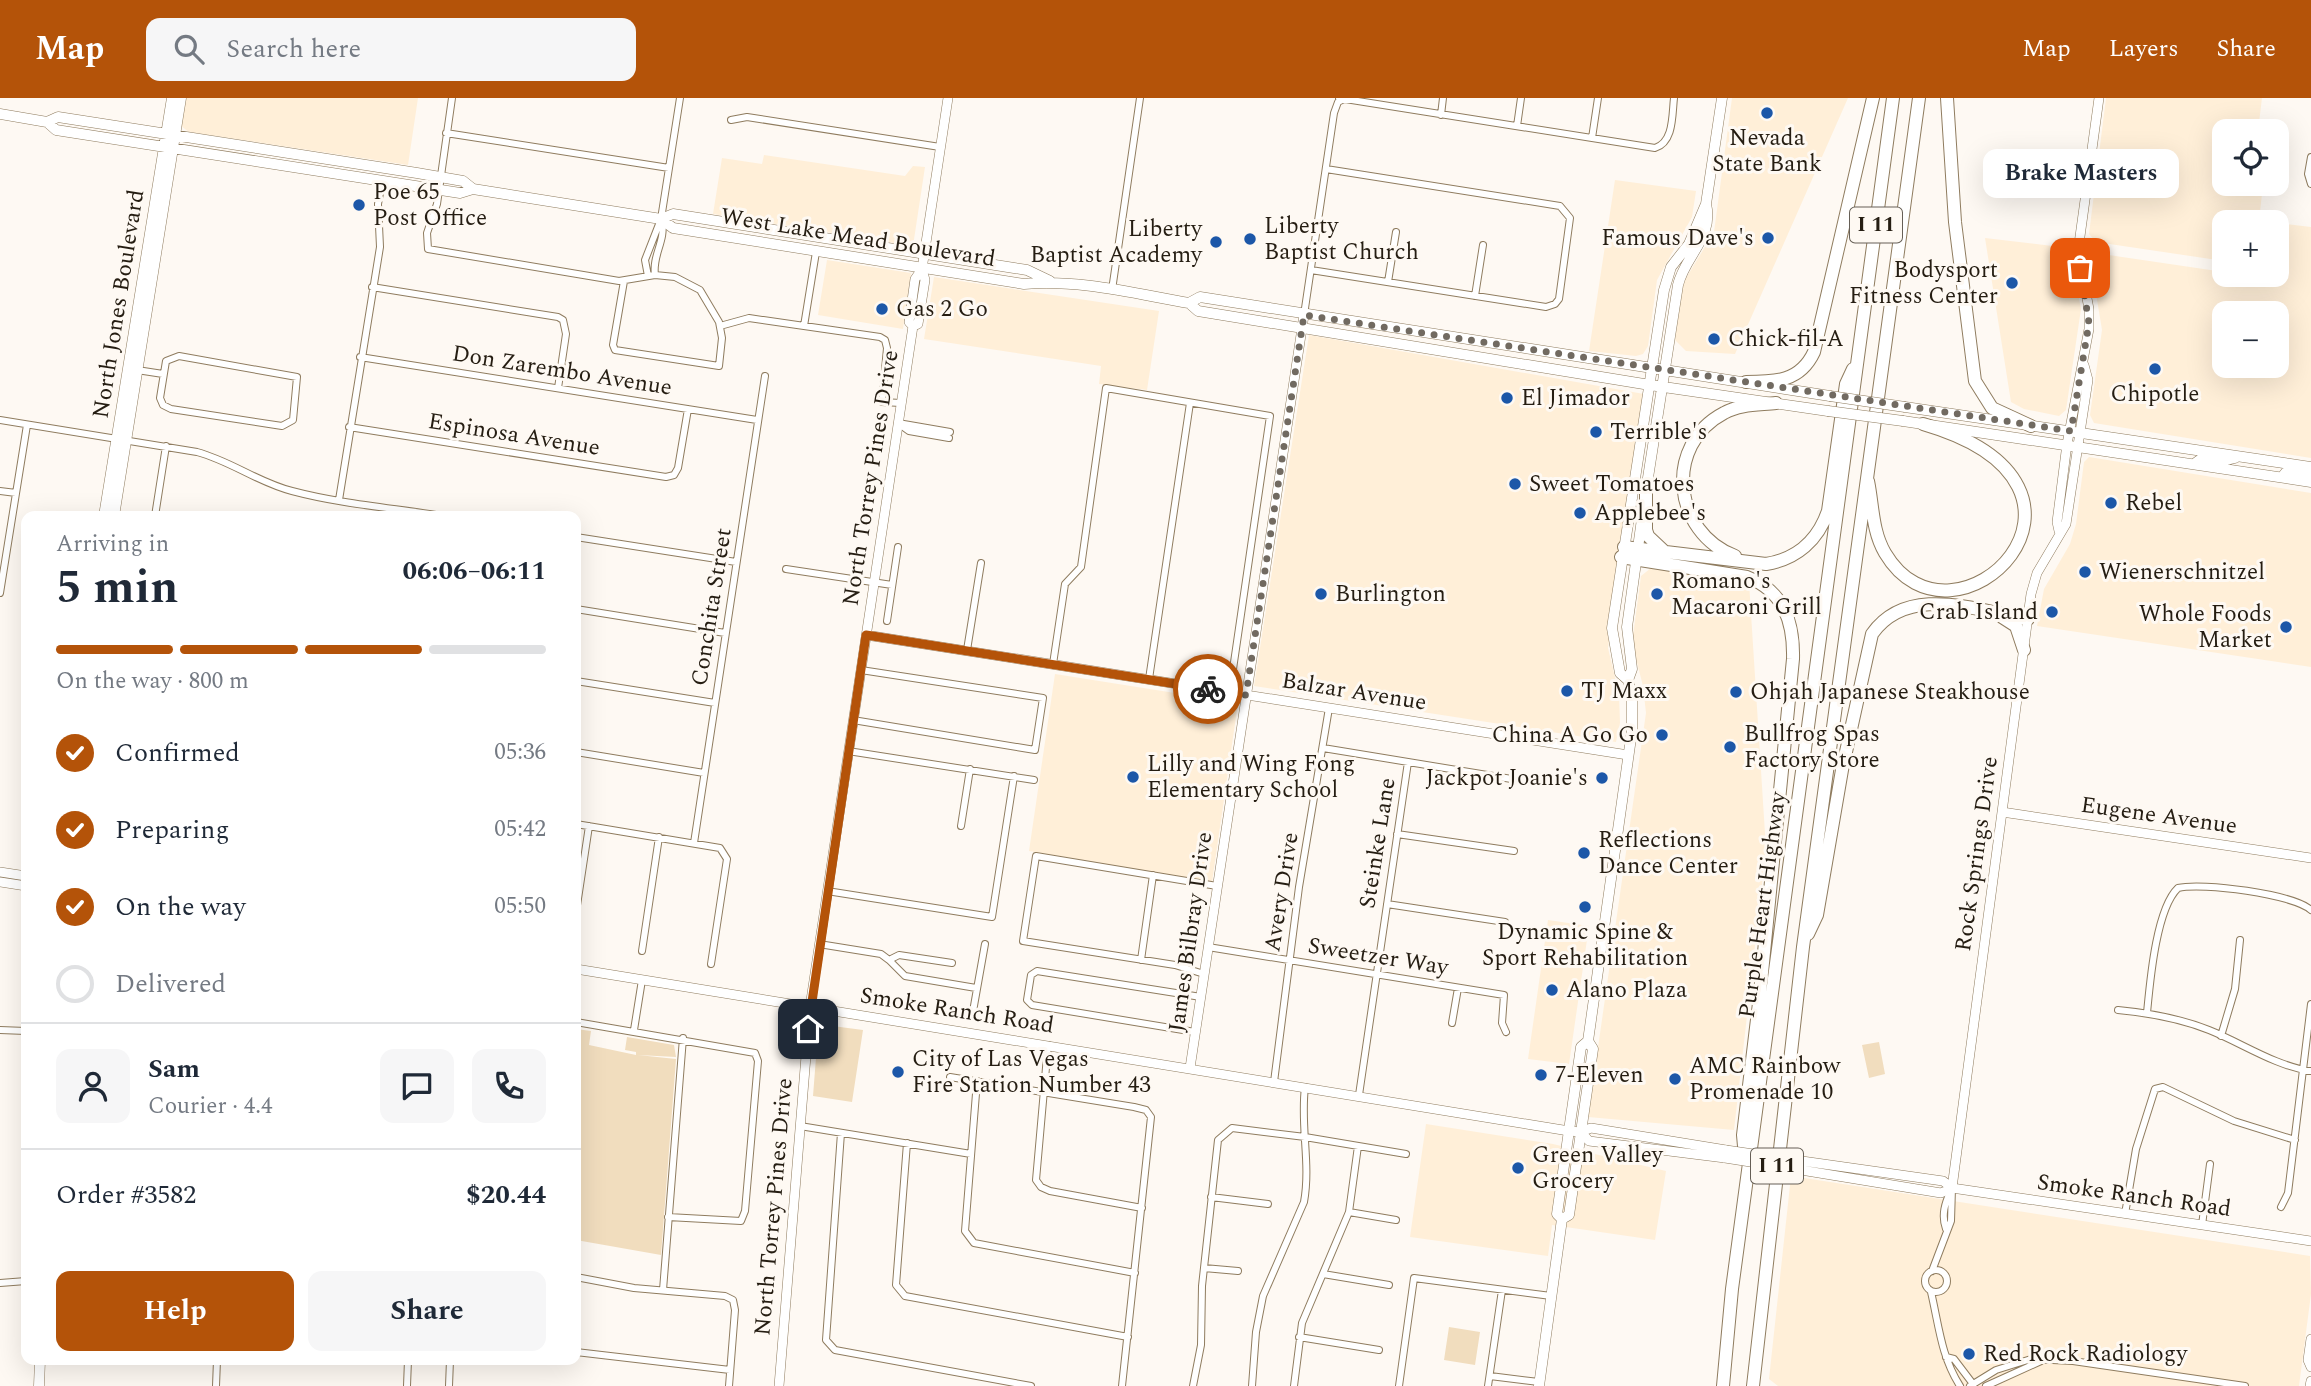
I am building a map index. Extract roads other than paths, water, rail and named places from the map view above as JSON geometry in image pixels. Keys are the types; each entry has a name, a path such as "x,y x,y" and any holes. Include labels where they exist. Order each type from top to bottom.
{"highway":[{"path":"1746,383 1779,381 1794,376 1806,366 1814,352 1872,98"},
{"name":"Purple Heart Highway","path":"1723,1386 1746,1182 1893,98"},
{"name":"Purple Heart Highway","path":"1753,1386 1802,947 1919,98"},
{"path":"1947,98 1955,222 1975,381 1987,404 2002,414 2031,426"},
{"path":"1637,555 1665,552 1749,564 1778,562 1807,545 1821,529 1825,518 1846,384 1860,352"},
{"path":"1776,403 1727,411 1709,423 1698,435 1687,455 1682,474 1682,490 1688,512 1700,532 1717,547 1751,559 1768,558 1794,550 1810,537 1825,518"},
{"path":"1866,473 1878,538 1888,558 1909,578 1936,588 1958,589 1979,583 1998,571 2012,555 2021,535 2023,506 2017,485 2006,466 1989,452 1950,432 1923,424"},
{"path":"1646,491 1646,530 1648,536 1665,552"},
{"path":"1622,552 1758,581 1778,597 1791,624 1793,659 1743,1135 1746,1182"},
{"path":"1802,947 1817,915 1842,770 1872,634 1880,623 1899,609 1923,603 2028,619"},
{"path":"2000,614 2016,626 2024,650"}],"main road":[{"name":"North Jones Boulevard","path":"115,511 122,439 169,148 172,98"},
{"name":"North Jones Boulevard","path":"170,135 181,98"},
{"name":"North Torrey Pines Drive","path":"779,1386 810,1007 913,326 909,322 915,279 922,269 948,98"},
{"path":"1539,1384 1562,1219 1558,1214 1569,1131 1581,1047 1588,1041 1633,714 1628,680 1632,669 1626,627 1679,278 1704,237 1709,216 1706,204 1722,98"},
{"name":"Rock Springs Drive","path":"1952,1188 2034,582 2056,543 2059,531 2057,522 2076,432 2078,379 2084,365 2090,316 2078,251 2099,98"},
{"name":"West Lake Mead Boulevard","path":"0,114 47,122 57,130 382,182 460,193 473,189 661,219 673,228 922,269 1024,284 1051,282 1112,290 1189,303 1198,311 1401,344 1492,354 1662,387 2311,482"},
{"name":"West Lake Mead Boulevard","path":"47,122 58,117 416,173 463,181 473,189"},
{"path":"272,164 312,164 322,159"},
{"path":"320,172 329,167 358,164"},
{"path":"382,182 390,175 406,177 416,173"},
{"path":"1628,680 1620,673 1612,628 1667,276 1693,237 1699,215 1706,204"},
{"name":"West Lake Mead Boulevard","path":"661,219 673,214 1027,270 1051,282"},
{"path":"755,242 757,228"},
{"name":"West Lake Mead Boulevard","path":"1189,303 1200,297 1665,371 2311,467"},
{"name":"James Bilbray Drive","path":"1190,1068 1304,315"},
{"name":"North Jones Boulevard","path":"105,511 137,370 140,322"},
{"path":"1401,344 1414,331"},
{"path":"1439,335 1448,342 1492,354 1570,356"},
{"path":"2141,456 2161,454 2190,457 2195,449"},
{"path":"2194,464 2201,458 2222,461 2243,457"},
{"path":"2239,471 2252,467 2276,470 2284,462"},
{"path":"2282,477 2285,471 2311,474"},
{"name":"Balzar Avenue","path":"866,635 1628,755"},
{"name":"Eugene Avenue","path":"2002,812 2311,858"},
{"path":"0,872 21,875"},
{"path":"0,882 21,885"},
{"name":"Smoke Ranch Road","path":"581,970 1581,1132 1589,1141 1726,1154 1941,1193 1952,1188 2311,1241"},
{"path":"1562,1219 1569,1215 1594,1049 1588,1041"},
{"path":"2311,1339 2308,1360 2311,1367"},
{"path":"39,1386 40,1365"},
{"path":"2310,1386 2311,1381"}],"street":[{"path":"452,98 439,190 427,233 428,248 624,281 651,275 675,277 699,290 720,327 719,366 620,353 613,345 624,281"},
{"path":"651,275 645,260 661,219 679,98"},
{"path":"1112,290 1140,98"},
{"path":"1341,98 1368,100 1655,148 1664,145 1668,139 1674,98"},
{"name":"James Bilbray Drive","path":"1304,315 1334,113 1341,98"},
{"path":"1441,114 1443,98"},
{"path":"1517,126 1521,98"},
{"path":"1592,138 1598,98"},
{"path":"731,120 747,117 940,147"},
{"path":"446,133 669,168"},
{"path":"2311,157 2308,174 2311,184"},
{"path":"1311,270 1546,307 1555,304 1559,299 1570,218 1567,211 1560,206 1326,169"},
{"path":"339,500 360,357 380,247 378,204 382,182"},
{"path":"1388,282 1396,232"},
{"path":"1475,296 1483,245"},
{"path":"804,326 816,252"},
{"path":"372,287 563,320 566,334 558,388"},
{"path":"720,327 749,318 885,340 882,402 901,403"},
{"path":"179,356 297,377 293,421 289,425 171,409 163,405 160,398 163,374 166,361 179,356"},
{"name":"Don Zarembo Avenue","path":"360,357 757,420"},
{"path":"137,370 163,374"},
{"name":"Conchita Street","path":"694,843 765,376"},
{"path":"1053,664 1066,584 1081,567 1106,388 1270,416 1232,676"},
{"path":"1149,679 1190,402"},
{"name":"Espinosa Avenue","path":"349,427 666,477 674,474 678,468 688,409"},
{"path":"0,420 166,446 216,457 291,491 410,511"},
{"path":"898,423 949,435"},
{"path":"0,593 2,566 27,425"},
{"path":"156,511 166,446"},
{"path":"0,491 16,493"},
{"path":"581,538 736,562"},
{"path":"887,621 898,547"},
{"path":"967,650 981,563"},
{"path":"786,569 892,585"},
{"path":"581,610 725,633"},
{"path":"853,720 1035,750 1043,698 861,670"},
{"path":"581,682 715,703"},
{"name":"Avery Drive","path":"1274,1082 1289,960 1329,708"},
{"path":"1323,748 1530,782"},
{"path":"848,751 1034,780"},
{"path":"581,753 704,773"},
{"name":"Steinke Lane","path":"1359,1096 1408,762"},
{"path":"961,826 970,769"},
{"path":"827,891 992,917 1014,776"},
{"path":"581,825 694,843 720,848 725,852 727,859 711,964"},
{"path":"581,879 589,826"},
{"path":"1397,834 1514,851"},
{"path":"642,951 659,837"},
{"path":"1204,974 1141,960 1023,941 1036,856 1217,886"},
{"path":"1141,960 1153,875"},
{"path":"2147,1013 2162,925 2173,893 2178,888 2235,890 2300,904 2311,910"},
{"path":"1387,904 1505,922"},
{"path":"2221,1036 2235,989 2240,940"},
{"path":"819,944 881,954 905,976 976,988"},
{"path":"972,1017 985,944"},
{"name":"Sweetzer Way","path":"1208,947 1504,995 1502,1023 1506,1032"},
{"path":"889,960 900,955 952,963"},
{"path":"1195,1032 1032,1005 1027,1000 1031,975 1037,971 1201,997"},
{"path":"634,1030 642,979"},
{"path":"1452,1023 1458,988"},
{"path":"2281,1207 2288,1193 2308,1071 2311,1004"},
{"path":"2118,1010 2184,1021 2308,1071"},
{"path":"581,1023 683,1038 755,1053 758,1061 757,1074 745,1211 741,1221 668,1217"},
{"path":"0,1030 21,1031"},
{"path":"663,1290 683,1038"},
{"path":"1048,1045 1035,1171 1038,1184 1050,1191 1142,1208"},
{"path":"950,1077 1134,1107 1149,1114 1152,1123 1122,1386"},
{"path":"977,1081 965,1231 968,1238 974,1243 1135,1273"},
{"path":"1252,1386 1256,1332 1263,1296 1304,1202 1308,1168 1302,1109 1305,1087"},
{"path":"2125,1214 2136,1149 2155,1089 2163,1087 2234,1121 2295,1140"},
{"path":"800,1126 971,1153"},
{"path":"1193,1386 1201,1345 1204,1268 1211,1198 1218,1140 1222,1133 1232,1129 1305,1137 1406,1154"},
{"path":"841,1133 826,1340 828,1346 835,1350 1031,1386"},
{"path":"907,1143 896,1285 898,1292 905,1296 1128,1338"},
{"path":"1294,1386 1299,1337 1306,1311 1349,1212 1358,1146"},
{"path":"2202,1225 2210,1164"},
{"name":"Rock Springs Drive","path":"1935,1292 1925,1283 1941,1252 1946,1229 1943,1220 1945,1202 1952,1188"},
{"path":"1211,1198 1268,1204"},
{"path":"1349,1212 1396,1220"},
{"name":"Rock Springs Drive","path":"1935,1292 1947,1285 1941,1252"},
{"path":"1204,1268 1238,1271"},
{"path":"1932,1271 1943,1272"},
{"path":"1323,1274 1389,1284"},
{"path":"581,1278 725,1296 733,1300 735,1310 729,1386"},
{"path":"1399,1386 1414,1278 1551,1296"},
{"path":"0,1283 21,1281"},
{"path":"1488,1386 1502,1290"},
{"name":"Rock Springs Drive","path":"1935,1292 1935,1322 1948,1366 1960,1386"},
{"path":"1299,1337 1379,1350"},
{"path":"581,1353 730,1370"},
{"name":"Rock Springs Drive","path":"1947,1357 1954,1359 1971,1385"},
{"path":"1971,1385 2014,1363 2031,1359 2073,1361 2245,1386"},
{"path":"1986,1386 2041,1361"},
{"path":"216,1386 217,1365"},
{"path":"407,1386 408,1365"},
{"path":"449,1386 450,1365"},
{"path":"1490,1376 1539,1384"}],"place":[{"name":"Nevada State Bank","path":"1767,113"},
{"name":"Poe 65 Post Office","path":"359,205"},
{"name":"Famous Dave's","path":"1768,238"},
{"name":"Liberty Baptist Church","path":"1250,239"},
{"name":"Liberty Baptist Academy","path":"1216,242"},
{"name":"Brake Masters","path":"2080,268"},
{"name":"Bodysport Fitness Center","path":"2012,283"},
{"name":"Gas 2 Go","path":"882,309"},
{"name":"Chick-fil-A","path":"1714,339"},
{"name":"Chipotle","path":"2155,369"},
{"name":"El Jimador","path":"1507,398"},
{"name":"Terrible's","path":"1596,432"},
{"name":"Sweet Tomatoes","path":"1515,484"},
{"name":"Rebel","path":"2111,503"},
{"name":"Applebee's","path":"1580,513"},
{"name":"Wienerschnitzel","path":"2085,572"},
{"name":"Burlington","path":"1321,594"},
{"name":"Romano's Macaroni Grill","path":"1657,594"},
{"name":"Crab Island","path":"2052,612"},
{"name":"Whole Foods Market","path":"2286,627"},
{"name":"TJ Maxx","path":"1567,691"},
{"name":"Ohjah Japanese Steakhouse","path":"1736,692"},
{"name":"China A Go Go","path":"1662,735"},
{"name":"Bullfrog Spas Factory Store","path":"1730,747"},
{"name":"Lilly and Wing Fong Elementary School","path":"1133,777"},
{"name":"Jackpot Joanie's","path":"1602,778"},
{"name":"Reflections Dance Center","path":"1584,853"},
{"name":"Dynamic Spine & Sport Rehabilitation","path":"1585,907"},
{"name":"Alano Plaza","path":"1552,990"},
{"name":"City of Las Vegas Fire Station Number 43","path":"898,1072"},
{"name":"7-Eleven","path":"1541,1075"},
{"name":"AMC Rainbow Promenade 10","path":"1675,1079"},
{"name":"Green Valley Grocery","path":"1518,1168"},
{"name":"Red Rock Radiology","path":"1969,1354"}]}
